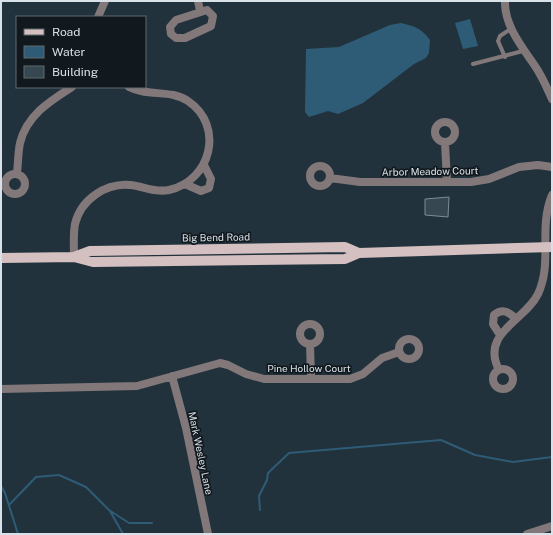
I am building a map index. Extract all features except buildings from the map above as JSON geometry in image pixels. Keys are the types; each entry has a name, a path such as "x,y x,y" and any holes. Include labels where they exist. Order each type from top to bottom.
{"main road":[{"path":"1,258 74,257 93,262 345,259 359,253 548,247"}],"street":[{"path":"98,16 105,1"},
{"path":"198,1 200,11"},
{"path":"505,1 512,28 552,97"},
{"path":"207,10 212,14 213,20 211,26 185,38 176,38 171,34 171,24 200,11 207,10"},
{"path":"17,174 20,143 30,120 45,105 70,88"},
{"path":"74,257 73,241 76,223 85,205 99,192 108,187 120,185 132,185 157,191 169,190 186,184 198,174 204,166 209,152 210,136 198,111 188,102 178,96 144,92 133,88"},
{"path":"445,142 447,182"},
{"name":"Arbor Meadow Court","path":"330,178 360,182 447,182 489,179 528,165 552,167"},
{"path":"186,184 201,191 209,188 211,179 204,166"},
{"path":"499,370 494,352 500,335 532,303 538,294 545,272 548,247 544,219 552,194"},
{"path":"500,335 493,324 494,315 498,312 506,311 516,319"},
{"path":"310,344 311,378"},
{"name":"Pine Hollow Court","path":"1,389 137,386 220,363 228,365 246,374 264,379 357,378 382,358 399,352"},
{"name":"Mark Wesley Lane","path":"172,376 186,428 208,534"},
{"path":"527,534 552,526"}],"lane":[{"path":"505,57 498,41 500,36 512,28"},
{"path":"473,64 524,51"}],"water":[{"path":"470,19 478,46 463,49 455,23"},
{"path":"401,23 418,28 430,40 429,53 426,58 414,64 363,103 338,114 328,111 309,117 305,112 306,49 339,47 390,25"}],"waterway":[{"path":"260,510 259,496 267,480 268,473 289,453 441,440 475,455 513,462 552,457"},
{"path":"9,505 36,477 59,475 86,487 109,510 129,523 152,523"},
{"path":"1,486 5,493 18,534"},
{"path":"110,511 123,534"}]}
